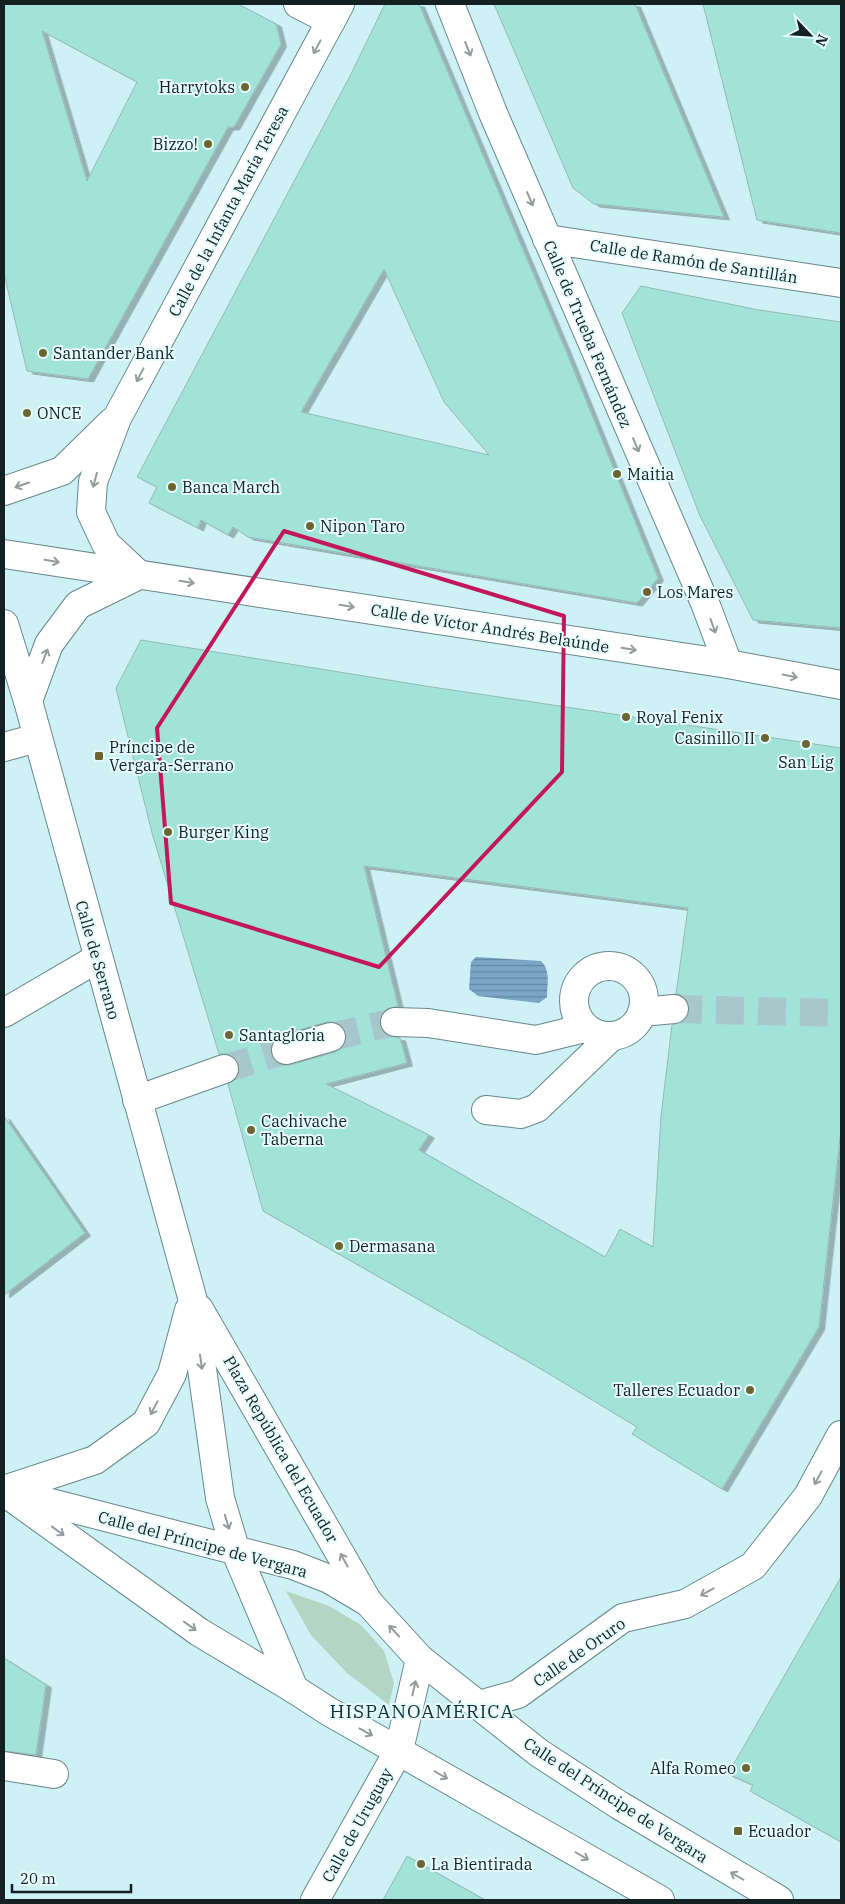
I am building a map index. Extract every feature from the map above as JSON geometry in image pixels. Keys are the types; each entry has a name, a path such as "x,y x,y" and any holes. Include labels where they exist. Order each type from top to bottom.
{"street":[{"path":"298,4 335,12"},
{"name":"Calle de Trueba Fernández","path":"450,4 493,113 705,603 728,664"},
{"name":"Calle de la Infanta María Teresa","path":"139,575 106,544 91,512 93,482 117,418 335,12"},
{"name":"Calle de Ramón de Santillán","path":"547,238 841,283"},
{"name":"Calle de la Infanta María Teresa","path":"4,491 62,471 117,418"},
{"name":"Calle de Víctor Andrés Belaúnde","path":"4,554 728,664 841,685"},
{"path":"28,702 49,644 78,605 139,575"},
{"name":"Calle de Serrano","path":"4,624 28,702 192,1297"},
{"path":"4,747 37,738"},
{"path":"4,1013 98,958"},
{"path":"606,966 620,967 632,974 640,985 644,998 642,1012 636,1024 625,1033 611,1037 598,1035 585,1028 577,1017 573,1004 574,990 582,978 592,970 606,966"},
{"path":"642,1012 674,1009"},
{"path":"396,1022 428,1022 536,1040 544,1040 585,1028"},
{"path":"286,1050 331,1037"},
{"path":"486,1110 521,1114 537,1108 611,1037"},
{"path":"137,1100 224,1069"},
{"path":"4,1491 95,1460 146,1423 172,1374 192,1297"},
{"name":"Plaza República del Ecuador","path":"192,1297 220,1498 236,1552 294,1688"},
{"name":"Plaza República del Ecuador","path":"192,1297 368,1602"},
{"name":"Calle de Oruro","path":"478,1705 518,1694 623,1618 685,1604 753,1566 808,1496 841,1436"},
{"path":"4,1491 199,1632 294,1688 328,1711 660,1900"},
{"name":"Calle del Príncipe de Vergara","path":"4,1491 236,1552 293,1565 329,1579 368,1602 420,1659 539,1753 618,1805 779,1900"},
{"path":"399,1750 420,1659"},
{"name":"Calle de Uruguay","path":"315,1900 399,1750"},
{"path":"4,1766 54,1774"}],"highlighted area":[{"path":"284,531 564,616 562,772 379,967 171,903 157,728"}],"green space":[{"path":"286,1591 329,1606 361,1625 384,1651 394,1683 389,1705 347,1673 311,1635"}],"water":[{"path":"476,957 541,961 547,973 547,997 539,1003 478,996 469,989 471,962"}],"building":[{"path":"4,4 238,4 276,24 281,44 234,127 228,127 88,379 27,371 4,274","holes":["42,31 137,82 87,181"]},
{"path":"385,4 419,4 566,351 658,578 637,603 248,537 233,527 228,535 201,520 198,528 149,503 157,487 137,477 350,76","holes":["384,269 444,402 489,455 301,412"]},
{"path":"494,4 635,4 724,217 594,204 573,188"},
{"path":"703,4 841,4 841,233 757,220"},
{"path":"641,286 759,310 841,322 841,628 753,620 700,516 622,313"},
{"path":"141,640 432,687 841,748 841,1129 819,1327 722,1489 632,1434 637,1427 541,1369 263,1211 228,1084 236,1079 239,1072 239,1064 234,1057 227,1054 219,1054 152,833 116,688","holes":["364,866 688,908 676,994 681,995 690,1008 688,1015 683,1021 672,1025 661,1116 653,1247 620,1229 605,1257 419,1150 429,1135 326,1084 407,1063 400,1038 386,1035 379,1022 382,1014 387,1009 398,1006","327,1022 341,1025 346,1032 346,1040 342,1048 335,1052 290,1065 282,1065 275,1061 271,1054 271,1047 275,1039 282,1035"]},
{"path":"4,1116 85,1233 4,1295"},
{"path":"841,1577 841,1842 750,1791 753,1785 728,1774"},
{"path":"4,1658 46,1685 36,1755 4,1751"},
{"path":"407,1856 421,1864 485,1900 383,1900"}],"tunnel":[{"path":"674,1009 841,1013"},
{"path":"331,1037 395,1022"},
{"path":"224,1069 286,1050"}],"place":[{"name":"Harrytoks","path":"245,87"},
{"name":"Bizzo!","path":"208,144"},
{"name":"Santander Bank","path":"43,353"},
{"name":"ONCE","path":"27,413"},
{"name":"Maitia","path":"617,474"},
{"name":"Banca March","path":"172,487"},
{"name":"Nipon Taro","path":"310,526"},
{"name":"Los Mares","path":"647,592"},
{"name":"Royal Fenix","path":"626,717"},
{"name":"Casinillo II","path":"765,738"},
{"name":"San Lig","path":"806,744"},
{"name":"Príncipe de Vergara-Serrano","path":"99,756"},
{"name":"Burger King","path":"168,832"},
{"name":"Santagloria","path":"229,1035"},
{"name":"Cachivache Taberna","path":"251,1130"},
{"name":"Dermasana","path":"339,1246"},
{"name":"Talleres Ecuador","path":"750,1390"},
{"name":"Alfa Romeo","path":"746,1768"},
{"name":"Ecuador","path":"738,1831"},
{"name":"La Bientirada","path":"421,1864"}],"district":[{"name":"HISPANOAMÉRICA","path":"422,1711"}]}
